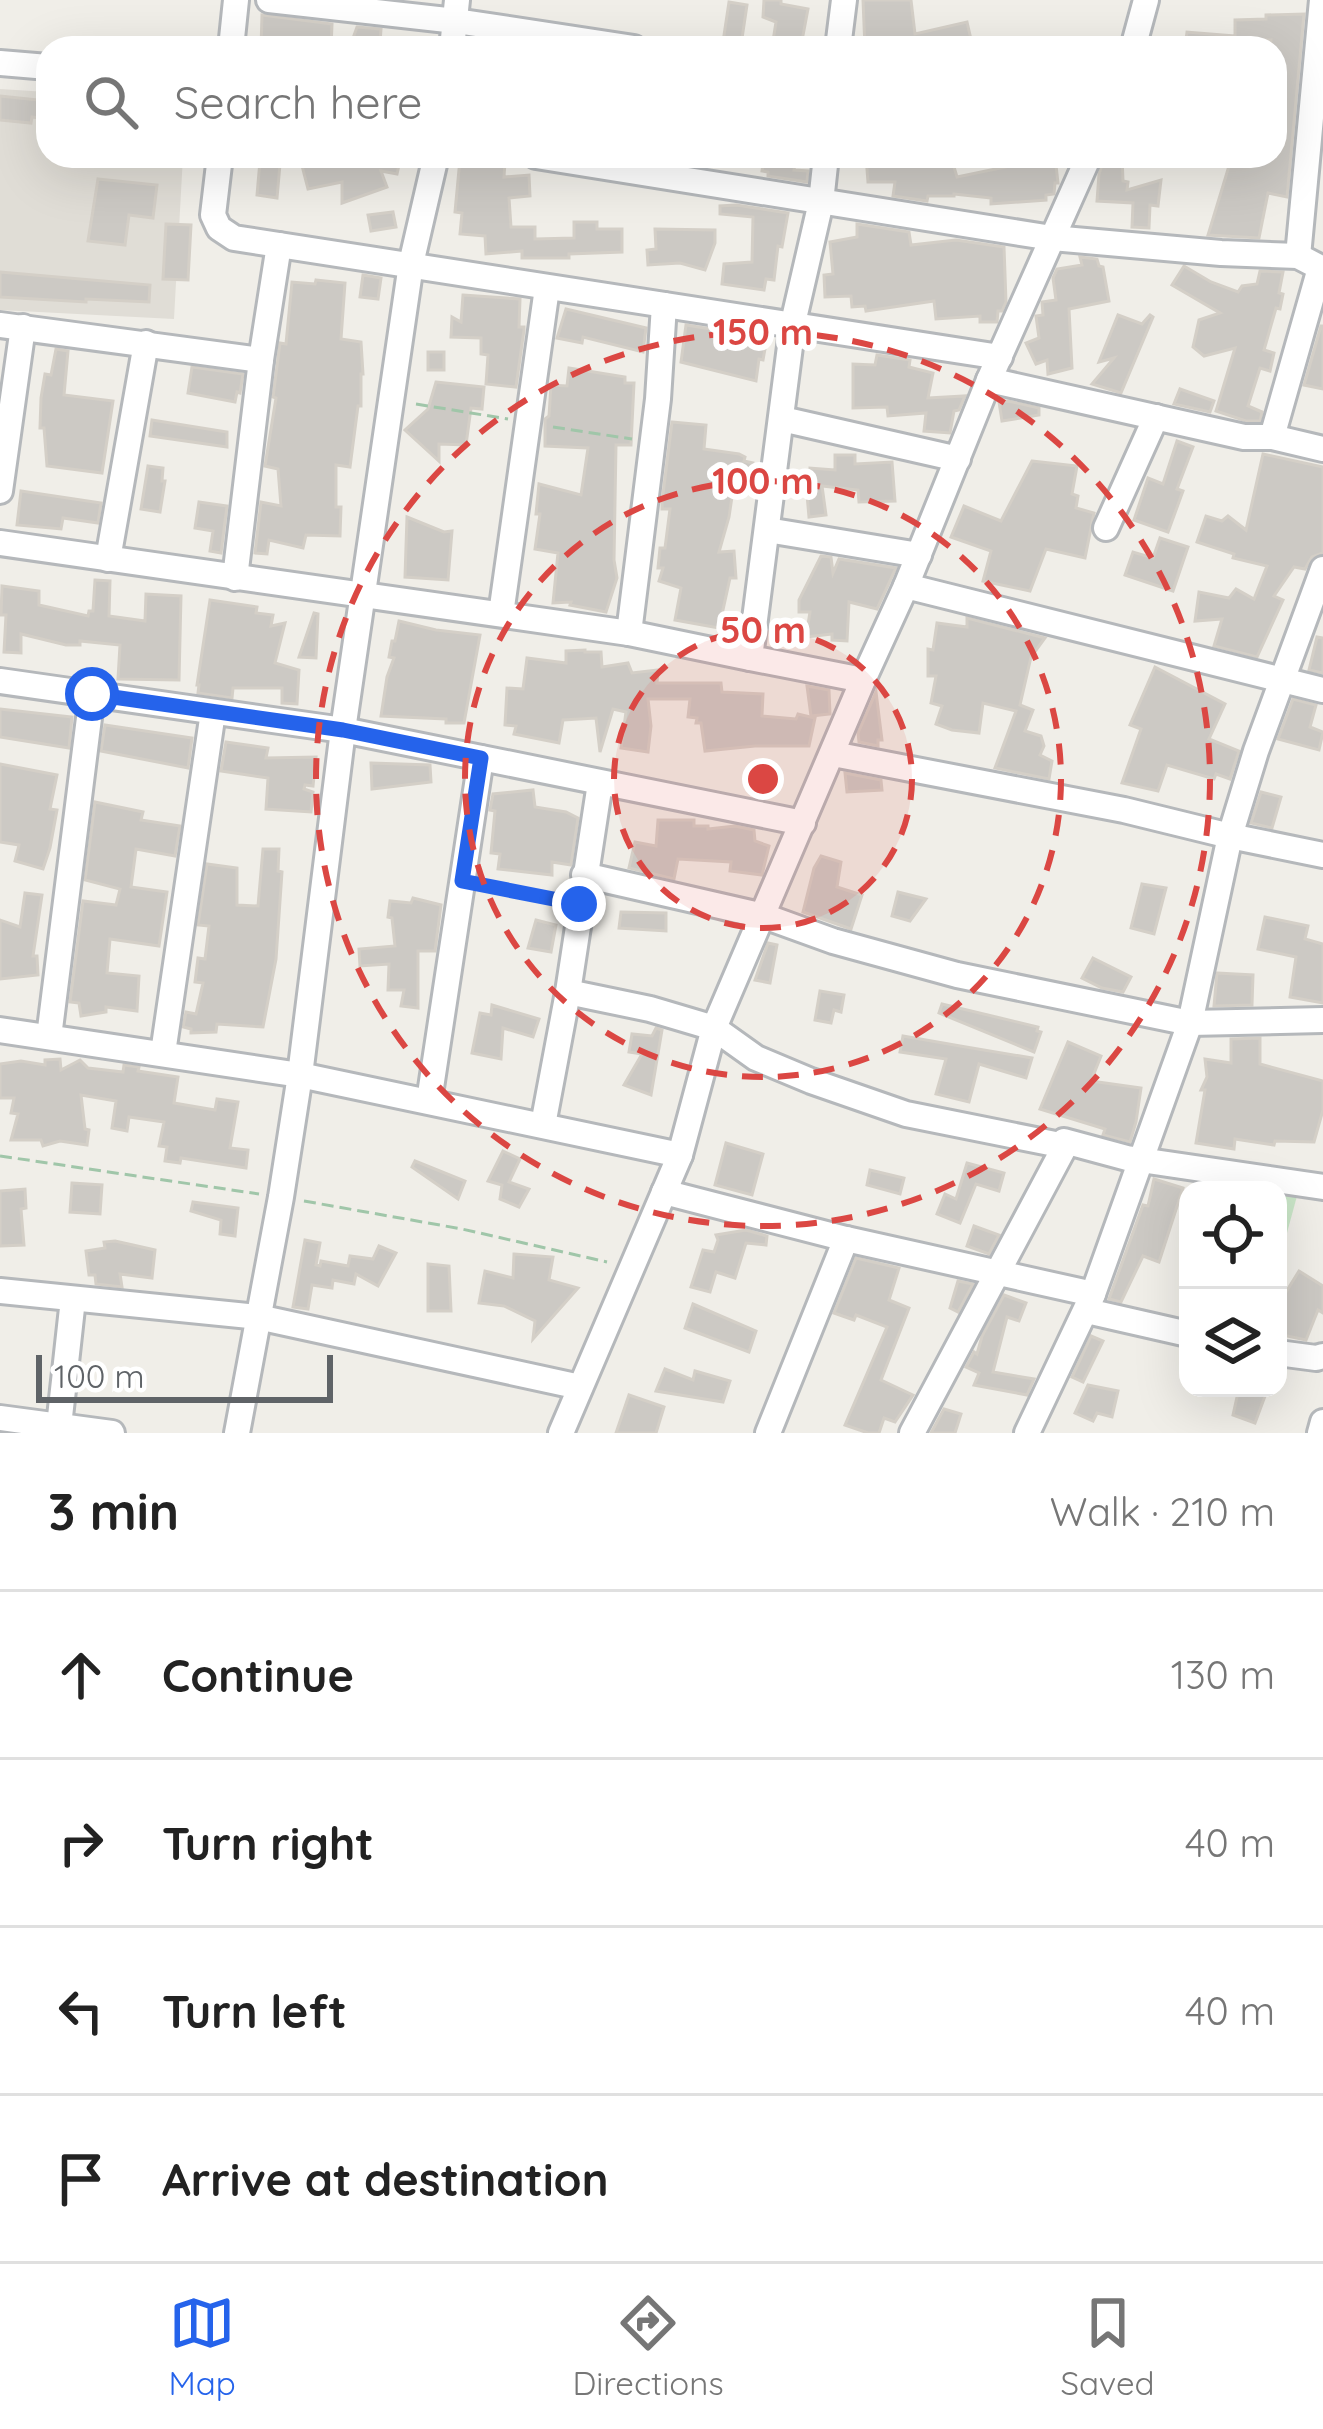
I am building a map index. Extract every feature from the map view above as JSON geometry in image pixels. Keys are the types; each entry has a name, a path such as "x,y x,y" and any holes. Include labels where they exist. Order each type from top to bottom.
{"street":[{"path":"232,36 236,0"},
{"path":"268,0 456,11 576,36"},
{"path":"840,36 844,0"},
{"path":"1136,36 1146,0"},
{"path":"1272,437 1313,264 1322,0"},
{"path":"0,63 36,66"},
{"path":"219,168 213,215 219,228 234,238 793,323 994,369 1156,417 1323,449"},
{"path":"237,1433 300,1076 343,730 410,264 433,168"},
{"path":"610,168 1052,238 1313,264"},
{"path":"749,658 793,323 824,168"},
{"path":"561,1433 680,1154 714,1028 1084,168"},
{"path":"235,578 279,244"},
{"path":"501,614 547,288"},
{"path":"629,633 658,399 664,305"},
{"path":"0,491 11,326 261,360"},
{"path":"108,559 146,343"},
{"path":"1106,528 1156,417"},
{"path":"782,419 958,459"},
{"path":"766,530 919,555"},
{"path":"0,543 629,633 863,680"},
{"path":"1027,1433 1090,1303 1190,1023 1230,836 1323,569"},
{"path":"906,586 1323,690"},
{"path":"0,681 343,730 803,823"},
{"path":"50,1037 92,694"},
{"path":"164,1053 213,712"},
{"path":"833,754 1124,810 1323,855"},
{"path":"429,1101 481,758"},
{"path":"543,1125 600,783"},
{"path":"584,875 764,916 833,941 957,974 1190,1023 1323,1020"},
{"path":"568,992 714,1028 756,1058 906,1114 1065,1146"},
{"path":"0,1030 300,1076 680,1154"},
{"path":"912,1433 1064,1141 1142,1160 1323,1186"},
{"path":"664,1192 999,1273 1179,1331"},
{"path":"768,1433 845,1239"},
{"path":"0,1292 258,1317 580,1387"},
{"path":"59,1426 73,1299"},
{"path":"1287,1354 1323,1356"},
{"path":"0,1418 112,1433"},
{"path":"1320,1433 1323,1422"}],"path":[{"path":"462,881 579,904"},
{"path":"0,1156 463,1229 631,1268"}],"shaded area":[{"path":"0,89 36,91 36,168 182,168 174,319 0,310"}],"green space":[{"path":"1287,1193 1297,1196 1287,1233"}],"building":[{"path":"764,0 808,9 803,36 774,36 776,22 763,17"},
{"path":"863,0 911,0 915,34 967,22 970,36 864,36"},
{"path":"729,2 747,5 742,36 724,36"},
{"path":"1304,14 1287,197 1268,193 1259,238 1208,235 1228,168 1287,168 1287,36 1235,36 1235,20 1266,19 1266,15"},
{"path":"262,15 332,24 332,36 261,36"},
{"path":"357,27 381,29 380,36 354,36"},
{"path":"1187,32 1235,36 1186,36"},
{"path":"0,96 36,100 36,118 31,123 0,120"},
{"path":"259,168 280,168 277,198 257,195"},
{"path":"303,168 398,168 397,174 381,171 387,187 342,203 342,182 308,189"},
{"path":"459,168 505,168 504,177 529,175 530,196 509,198 511,227 535,227 535,239 574,238 574,222 597,222 597,229 622,229 622,252 569,254 569,258 522,258 522,251 486,254 485,236 460,234 462,213 455,212"},
{"path":"867,168 954,168 957,177 1000,168 1056,168 1058,183 1046,200 991,204 991,198 954,194 928,196 927,201 893,196 895,182 868,182"},
{"path":"1101,168 1122,168 1127,190 1161,180 1158,206 1150,205 1149,228 1132,227 1133,203 1097,201"},
{"path":"762,171 808,171 807,182 768,176"},
{"path":"98,179 157,185 153,218 129,215 125,245 88,241"},
{"path":"720,206 788,213 774,280 766,279 764,290 722,284 724,264 752,262 753,217 720,214"},
{"path":"393,212 396,227 371,231 368,215"},
{"path":"166,224 191,225 188,280 163,279"},
{"path":"857,224 909,232 911,245 956,240 1004,247 1006,302 998,311 997,322 980,322 980,316 936,319 934,301 866,311 865,306 852,307 851,296 825,297 824,275 833,274 830,242 857,237"},
{"path":"655,229 715,230 705,270 680,263 648,265 647,250 656,249"},
{"path":"1080,257 1097,259 1103,267 1109,301 1069,309 1072,368 1048,374 1047,360 1036,364 1026,343 1039,338 1036,316 1043,315 1042,302 1056,300 1053,278 1057,269 1082,265"},
{"path":"1184,266 1238,292 1242,286 1257,284 1260,271 1283,272 1280,309 1276,308 1264,350 1274,353 1270,371 1260,368 1248,406 1262,412 1260,421 1216,411 1235,348 1204,356 1193,347 1199,320 1220,313 1172,285"},
{"path":"0,272 150,285 149,302 0,297"},
{"path":"363,275 381,278 378,299 360,297"},
{"path":"316,280 345,283 341,339 361,342 361,406 350,467 336,465 340,536 306,535 303,548 269,540 267,554 255,553 261,502 281,506 278,469 265,466 292,282 315,284"},
{"path":"463,295 520,299 519,327 524,330 516,387 486,384 488,355 481,354 481,338 451,337 452,317 461,322"},
{"path":"566,309 646,328 643,352 583,337 582,343 557,338"},
{"path":"1118,315 1142,324 1153,317 1121,393 1092,384 1114,358 1099,362"},
{"path":"686,325 767,338 756,381 681,362"},
{"path":"1323,326 1323,389 1304,385"},
{"path":"56,349 68,351 64,395 113,401 102,473 47,466 44,428 40,428 41,398"},
{"path":"428,352 444,352 444,370 428,370"},
{"path":"877,355 910,360 909,367 933,373 928,398 965,396 954,411 950,433 924,431 926,413 888,416 887,407 853,408 853,364 875,365"},
{"path":"192,367 243,374 235,402 188,393"},
{"path":"569,368 625,377 625,383 634,383 631,445 616,445 617,578 606,612 571,602 553,603 558,553 535,549 539,484 581,495 588,448 545,446 551,385 567,386"},
{"path":"436,382 484,387 482,409 471,408 466,445 439,444 439,461 405,430 428,409"},
{"path":"1180,389 1214,401 1210,412 1174,404"},
{"path":"999,402 1039,408 1039,415 1002,421"},
{"path":"152,420 227,432 227,447 150,436"},
{"path":"672,422 706,425 704,449 739,454 753,463 749,491 734,483 719,552 734,551 736,578 730,578 719,628 675,620 681,588 659,581 663,568 658,568 660,548 665,548 670,509 662,509 662,502"},
{"path":"1177,441 1193,447 1168,532 1134,520 1148,478 1163,484"},
{"path":"1263,454 1323,467 1323,553 1312,557 1305,569 1294,567 1274,596 1283,600 1257,657 1214,646 1222,619 1195,621 1199,592 1229,598 1236,589 1254,599 1267,566 1197,542 1206,516 1222,521 1228,516 1246,530"},
{"path":"835,455 855,455 855,464 892,462 895,501 859,502 858,490 822,486 826,515 809,517 805,472 810,473 810,468 835,470"},
{"path":"1032,461 1077,466 1072,494 1078,496 1076,508 1094,513 1085,558 1046,549 1030,591 983,581 991,551 951,537 964,506 1001,521"},
{"path":"148,466 163,468 160,512 141,509"},
{"path":"21,491 101,503 98,523 63,518 61,529 17,525"},
{"path":"199,502 227,506 221,553 210,551 213,531 195,528"},
{"path":"407,517 452,531 448,580 405,577"},
{"path":"1160,538 1188,547 1173,591 1125,575 1133,552 1153,558"},
{"path":"821,556 831,557 833,573 839,559 896,568 877,609 849,602 847,641 832,640 832,634 806,637 810,612 799,612 799,600"},
{"path":"95,580 110,581 109,616 145,621 146,594 181,596 179,680 118,679 120,645 80,641 80,645 66,645 21,634 21,653 4,652 2,586 39,591 39,605 88,616 93,611"},
{"path":"210,600 257,607 256,613 273,615 271,626 285,623 275,663 299,670 297,704 282,703 282,688 233,688 232,698 198,693"},
{"path":"314,613 318,614 316,658 299,657"},
{"path":"967,618 1045,638 1031,657 1020,705 1033,710 1025,731 1041,736 1040,755 1052,761 1049,779 995,768 1016,711 983,703 979,733 936,724 942,706 931,703 936,676 928,676 928,649 933,650 937,623 967,627"},
{"path":"399,621 480,635 464,723 381,716"},
{"path":"1317,637 1323,638 1323,673 1309,670"},
{"path":"566,651 601,652 602,667 628,663 632,673 658,670 657,683 721,683 722,692 763,694 762,716 815,718 809,746 705,751 701,723 688,717 690,699 648,699 648,752 621,748 626,712 613,709 600,752 596,718 563,720 559,743 514,734 516,726 505,725 507,688 523,689 527,658 566,663"},
{"path":"1155,667 1225,704 1209,739 1239,751 1230,779 1167,765 1158,791 1122,783 1141,729 1130,725"},
{"path":"807,686 829,690 830,714 811,716"},
{"path":"876,692 882,740 878,746 859,742 858,733"},
{"path":"1293,699 1316,705 1310,727 1323,732 1319,750 1278,739"},
{"path":"0,709 72,717 69,748 0,737"},
{"path":"105,725 192,738 188,768 101,751"},
{"path":"226,742 268,748 266,758 316,757 313,786 304,789 313,792 311,812 266,809 268,778 221,771"},
{"path":"371,763 430,765 431,782 372,789"},
{"path":"0,764 57,775 50,809 57,810 43,869 15,861 19,845 0,842"},
{"path":"845,773 881,780 882,790 847,792"},
{"path":"533,790 535,807 578,818 571,865 552,862 552,875 498,869 500,854 491,853 493,794"},
{"path":"1261,792 1281,797 1272,828 1251,823"},
{"path":"95,802 143,812 141,820 180,826 175,856 136,849 131,887 167,892 159,946 110,939 107,973 139,976 137,1011 106,1007 106,1012 81,1016 79,1003 70,1002 83,901 116,905 120,889 85,880"},
{"path":"658,820 694,820 694,826 708,829 754,830 755,841 769,846 762,875 730,871 731,862 678,859 674,879 629,868 635,842 656,846"},
{"path":"263,849 279,849 278,871 282,872 276,959 263,1027 217,1024 216,1032 191,1033 183,1027 186,1012 196,1014 203,983 195,982 198,958 205,959 209,926 198,925 207,864 237,868 237,905 258,906"},
{"path":"821,856 841,862 837,887 862,895 851,929 803,912"},
{"path":"1142,884 1166,888 1154,934 1131,928"},
{"path":"898,892 926,899 910,921 892,916"},
{"path":"25,893 42,895 33,956 37,956 38,975 0,979 0,920 20,927"},
{"path":"413,898 441,905 435,951 418,951 418,1008 401,1006 404,990 388,990 389,964 360,966 359,949 395,946 392,918 388,917 390,901 411,903"},
{"path":"621,912 666,913 666,931 619,928"},
{"path":"1265,917 1308,926 1305,939 1323,944 1323,1003 1290,997 1296,957 1258,949"},
{"path":"536,920 556,925 551,952 528,948"},
{"path":"768,943 777,945 770,983 755,980"},
{"path":"1093,958 1131,977 1123,992 1082,978"},
{"path":"1217,973 1253,975 1252,1005 1214,1006"},
{"path":"820,991 844,995 841,1012 834,1010 831,1023 815,1020"},
{"path":"942,1004 1038,1027 1041,1032 1034,1052 939,1013"},
{"path":"492,1005 539,1019 533,1037 503,1028 501,1059 472,1053 480,1013 491,1015"},
{"path":"656,1028 662,1030 651,1095 624,1085 642,1054 629,1052 632,1034 652,1036"},
{"path":"903,1036 1032,1058 1026,1078 979,1064 969,1102 936,1094 946,1059 900,1052"},
{"path":"1260,1038 1260,1064 1323,1081 1323,1110 1314,1142 1275,1141 1274,1145 1235,1139 1234,1149 1196,1143 1205,1090 1201,1090 1207,1077 1205,1059 1231,1063 1231,1039"},
{"path":"1068,1042 1101,1056 1091,1081 1141,1088 1130,1142 1040,1109"},
{"path":"60,1059 61,1070 80,1060 88,1068 123,1072 124,1065 178,1077 174,1103 215,1110 217,1099 238,1102 230,1148 248,1150 246,1168 181,1158 180,1163 165,1161 167,1147 159,1146 164,1122 129,1117 127,1131 112,1128 116,1101 81,1095 85,1129 89,1130 87,1145 60,1141 43,1146 41,1140 11,1140 18,1114 11,1113 14,1098 0,1098 0,1064 45,1065 45,1060"},
{"path":"726,1143 763,1154 752,1195 715,1185"},
{"path":"503,1151 520,1159 509,1182 529,1189 519,1207 500,1199 502,1185 488,1181"},
{"path":"415,1161 465,1181 458,1199 412,1167"},
{"path":"967,1163 1004,1173 999,1191 976,1184 960,1223 937,1214 945,1194 956,1199"},
{"path":"870,1170 904,1178 900,1194 867,1185"},
{"path":"1154,1179 1179,1187 1159,1262 1143,1256 1121,1302 1109,1299 1143,1205 1148,1206"},
{"path":"72,1183 102,1185 100,1214 70,1212"},
{"path":"25,1189 26,1208 21,1209 24,1245 0,1246 0,1191"},
{"path":"193,1202 238,1208 235,1236 220,1234 221,1220 191,1211"},
{"path":"974,1226 999,1235 989,1254 967,1246"},
{"path":"746,1230 767,1236 766,1245 746,1243 735,1278 716,1272 710,1292 691,1287 703,1250 714,1252 716,1235"},
{"path":"305,1240 320,1243 316,1265 320,1266 321,1261 348,1266 350,1256 373,1259 379,1246 396,1253 378,1286 356,1274 354,1284 333,1280 332,1288 312,1285 308,1309 293,1307"},
{"path":"115,1241 155,1250 152,1278 120,1274 122,1287 96,1284 95,1275 89,1275 86,1251"},
{"path":"514,1254 553,1257 549,1280 578,1288 533,1339 535,1321 504,1306 479,1303 485,1271 513,1278"},
{"path":"856,1258 899,1268 889,1300 909,1308 881,1380 913,1395 895,1422 884,1418 879,1433 845,1425 887,1327 856,1315 854,1320 834,1313"},
{"path":"428,1264 449,1266 451,1311 428,1311"},
{"path":"1299,1271 1323,1286 1323,1313 1318,1310 1306,1340 1287,1336 1287,1290"},
{"path":"958,1281 973,1284 958,1312 950,1308"},
{"path":"1004,1295 1026,1303 1019,1321 1007,1317 993,1372 1034,1379 1027,1395 974,1385 979,1373 966,1367 977,1354"},
{"path":"693,1304 756,1331 749,1352 685,1328"},
{"path":"1091,1336 1103,1341 1083,1382 1072,1377"},
{"path":"665,1369 693,1380 695,1371 730,1381 723,1402 656,1391"},
{"path":"1088,1385 1118,1391 1112,1417 1097,1413 1093,1421 1075,1413"},
{"path":"629,1395 664,1407 656,1433 616,1433"},
{"path":"1237,1397 1265,1397 1255,1423 1233,1415"},
{"path":"944,1409 961,1414 955,1433 931,1433"}],"route":[{"path":"92,694 343,730 481,758 462,881 579,904"}]}
